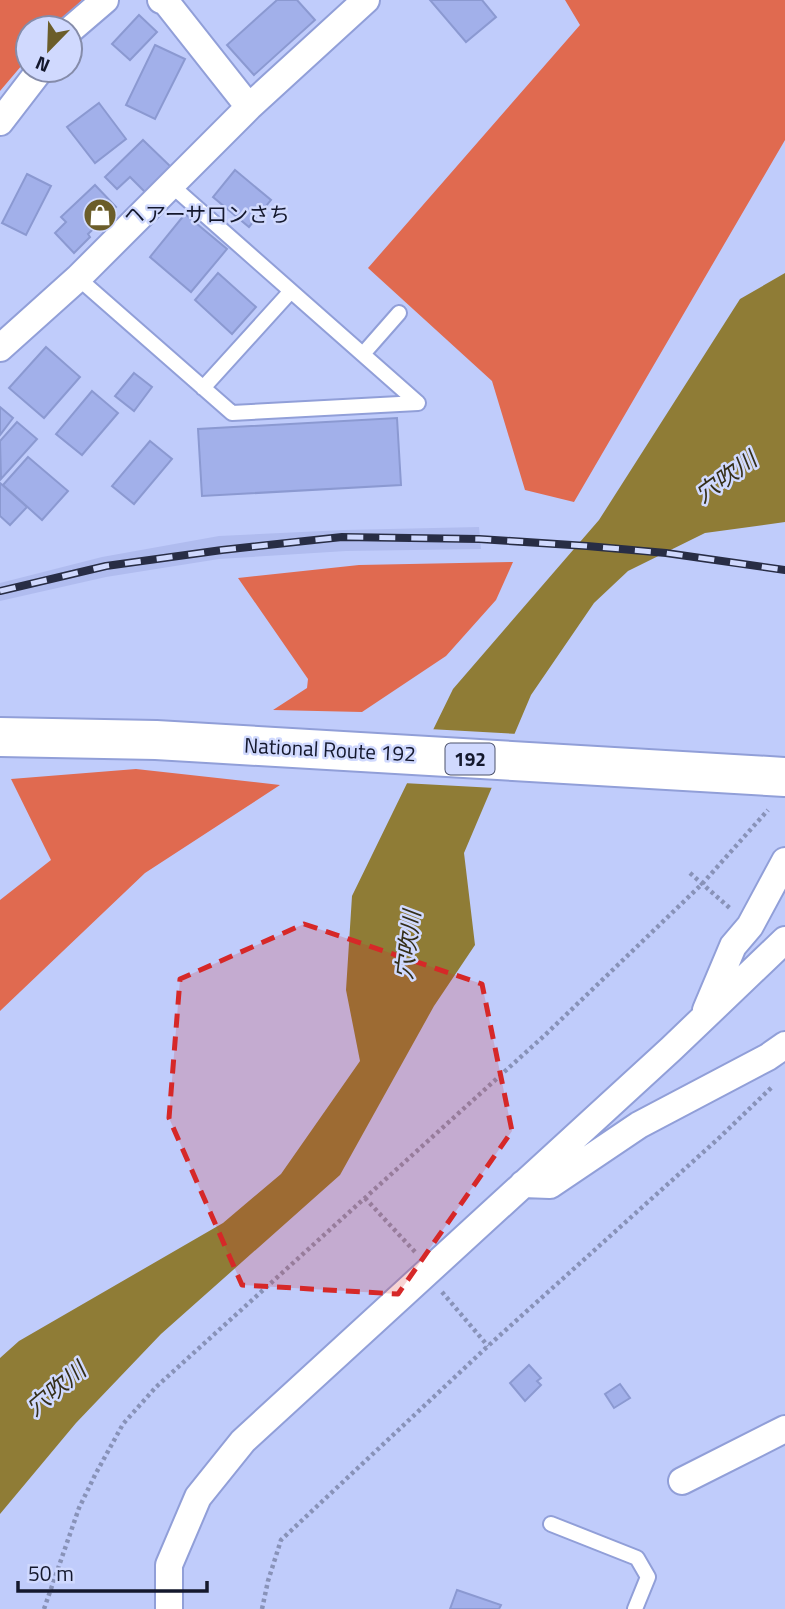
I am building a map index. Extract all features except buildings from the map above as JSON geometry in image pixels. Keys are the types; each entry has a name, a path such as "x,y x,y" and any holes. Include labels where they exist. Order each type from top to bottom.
{"highway":[{"name":"National Route 192","path":"0,737 156,740 777,793"}],"street":[{"path":"84,18 105,0"},
{"path":"161,0 166,2 249,107"},
{"path":"0,348 78,278 249,107 366,0"},
{"path":"0,122 29,84"},
{"path":"702,1019 733,946 750,926 785,861"},
{"path":"169,1609 169,1565 198,1497 243,1441 785,940"},
{"path":"523,1184 550,1185 639,1125 768,1057 785,1045"},
{"path":"682,1481 785,1429"}],"lane":[{"path":"78,278 232,413 418,403 172,185"},
{"path":"203,388 291,291"},
{"path":"363,354 398,313"},
{"path":"551,1524 637,1558 648,1577 635,1609"}],"path":[{"path":"44,1609 79,1508 123,1423 156,1387 545,1035 702,884 777,793"},
{"path":"690,873 730,908"},
{"path":"262,1609 281,1540 488,1346 719,1138 776,1083"},
{"path":"365,1198 488,1346"}],"highlighted area":[{"path":"304,924 482,984 512,1131 398,1294 242,1285 169,1118 180,979"}],"shaded area":[{"path":"0,0 82,0 68,14 14,14 14,74 0,91"},
{"path":"565,0 785,0 785,140 574,502 525,490 492,381 368,268 580,25"},
{"path":"479,527 481,549 346,551 219,559 106,577 0,601 0,583 102,557 219,536"},
{"path":"513,562 496,600 446,656 362,712 273,710 307,688 308,679 238,578 359,565"},
{"path":"136,769 280,785 145,873 0,1011 0,900 51,860 11,779"}],"water":[{"name":"穴吹川","path":"785,273 785,522 705,533 628,571 594,603 531,695 464,853 475,945 434,1006 340,1175 161,1334 76,1423 0,1514 0,1358 19,1341 223,1223 281,1174 360,1061 346,990 352,896 453,689 599,520 740,299"}],"pier":[{"path":"429,729 518,734 495,788 403,783"}],"railway":[{"path":"0,591 106,566 342,537 479,539 587,546 666,553 785,570"}],"place":[{"name":"ヘアーサロンさち","path":"100,215"}]}
